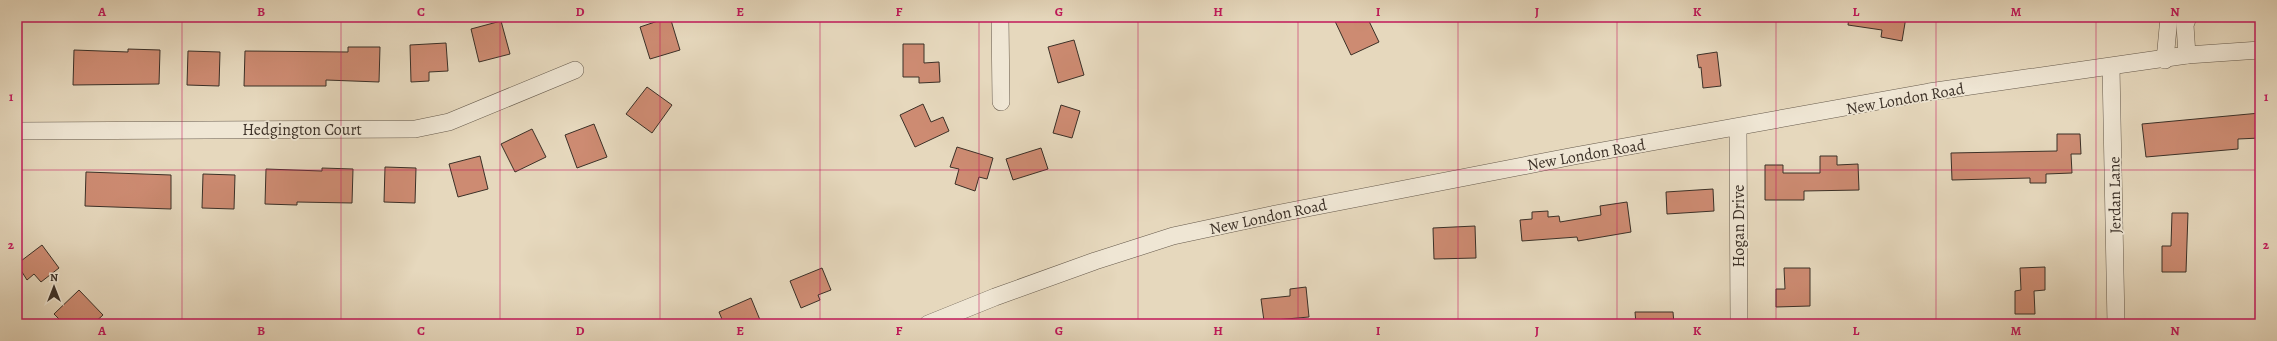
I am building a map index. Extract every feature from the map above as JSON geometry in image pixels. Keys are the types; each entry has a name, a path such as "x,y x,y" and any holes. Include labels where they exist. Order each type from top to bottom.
{"street":[{"path":"1000,17 1001,102"},
{"path":"2165,60 2169,17"},
{"path":"2187,55 2184,25 2188,17"},
{"name":"New London Road","path":"928,324 1024,286 1173,236 1574,156 1929,92 2165,60 2187,55 2260,50"},
{"name":"Jerdan Lane","path":"2111,67 2116,324"},
{"name":"Hedgington Court","path":"17,131 416,128 449,122 575,70"},
{"name":"Hogan Drive","path":"1738,127 1739,324"}],"building":[{"path":"670,17 680,50 650,59 640,27"},
{"path":"1333,17 1367,17 1379,42 1351,55"},
{"path":"1849,17 1906,17 1902,41 1881,37 1882,30 1848,25"},
{"path":"501,21 510,54 479,62 471,29"},
{"path":"1074,40 1084,75 1058,83 1048,47"},
{"path":"446,43 448,71 429,72 429,81 411,82 410,45"},
{"path":"903,44 924,44 924,63 939,62 940,82 919,83 919,77 903,77"},
{"path":"348,47 380,47 379,82 326,80 326,86 244,86 245,51 348,52"},
{"path":"128,49 160,50 159,84 73,85 74,50 128,52"},
{"path":"188,51 220,52 219,86 187,85"},
{"path":"1717,52 1721,86 1703,88 1701,67 1699,68 1697,55"},
{"path":"647,87 672,105 652,133 626,114"},
{"path":"923,104 931,122 943,117 949,131 915,147 900,115"},
{"path":"1061,105 1080,111 1072,138 1053,133"},
{"path":"2260,113 2260,138 2238,139 2238,149 2146,157 2142,124"},
{"path":"594,124 607,157 577,168 565,135"},
{"path":"532,129 546,157 515,172 501,144"},
{"path":"2057,134 2080,134 2081,154 2071,154 2072,173 2046,174 2046,183 2030,183 2030,178 1952,180 1951,153 2057,151"},
{"path":"957,147 993,158 987,179 979,177 975,191 955,184 959,169 950,167"},
{"path":"1041,148 1048,169 1013,180 1006,159"},
{"path":"480,156 488,189 458,197 449,164"},
{"path":"1820,156 1837,156 1837,165 1858,164 1859,190 1804,191 1804,200 1765,200 1765,165 1783,165 1783,173 1820,173"},
{"path":"385,167 416,168 415,203 384,202"},
{"path":"322,168 353,169 352,203 297,202 297,205 265,204 266,169 322,171"},
{"path":"86,172 171,175 171,209 85,206"},
{"path":"203,174 235,175 234,209 202,208"},
{"path":"1713,189 1714,211 1667,214 1666,192"},
{"path":"1627,202 1631,232 1578,241 1577,237 1522,241 1520,220 1532,219 1532,212 1548,211 1548,217 1559,216 1560,222 1601,215 1600,206"},
{"path":"2172,213 2188,213 2186,272 2162,272 2162,246 2171,246"},
{"path":"1475,226 1476,258 1434,259 1433,228"},
{"path":"42,245 59,268 41,282 34,274 27,280 17,264"},
{"path":"2045,267 2045,290 2034,291 2035,314 2015,314 2015,291 2021,290 2020,268"},
{"path":"822,268 831,290 818,295 820,300 801,308 790,281"},
{"path":"1784,268 1810,268 1810,306 1776,307 1776,289 1785,289"},
{"path":"1306,287 1309,317 1264,321 1261,299 1290,296 1290,289"},
{"path":"79,290 103,315 93,324 64,324 54,314"},
{"path":"751,298 760,320 749,324 724,324 719,312"},
{"path":"1635,312 1673,312 1674,324 1636,324"}]}
